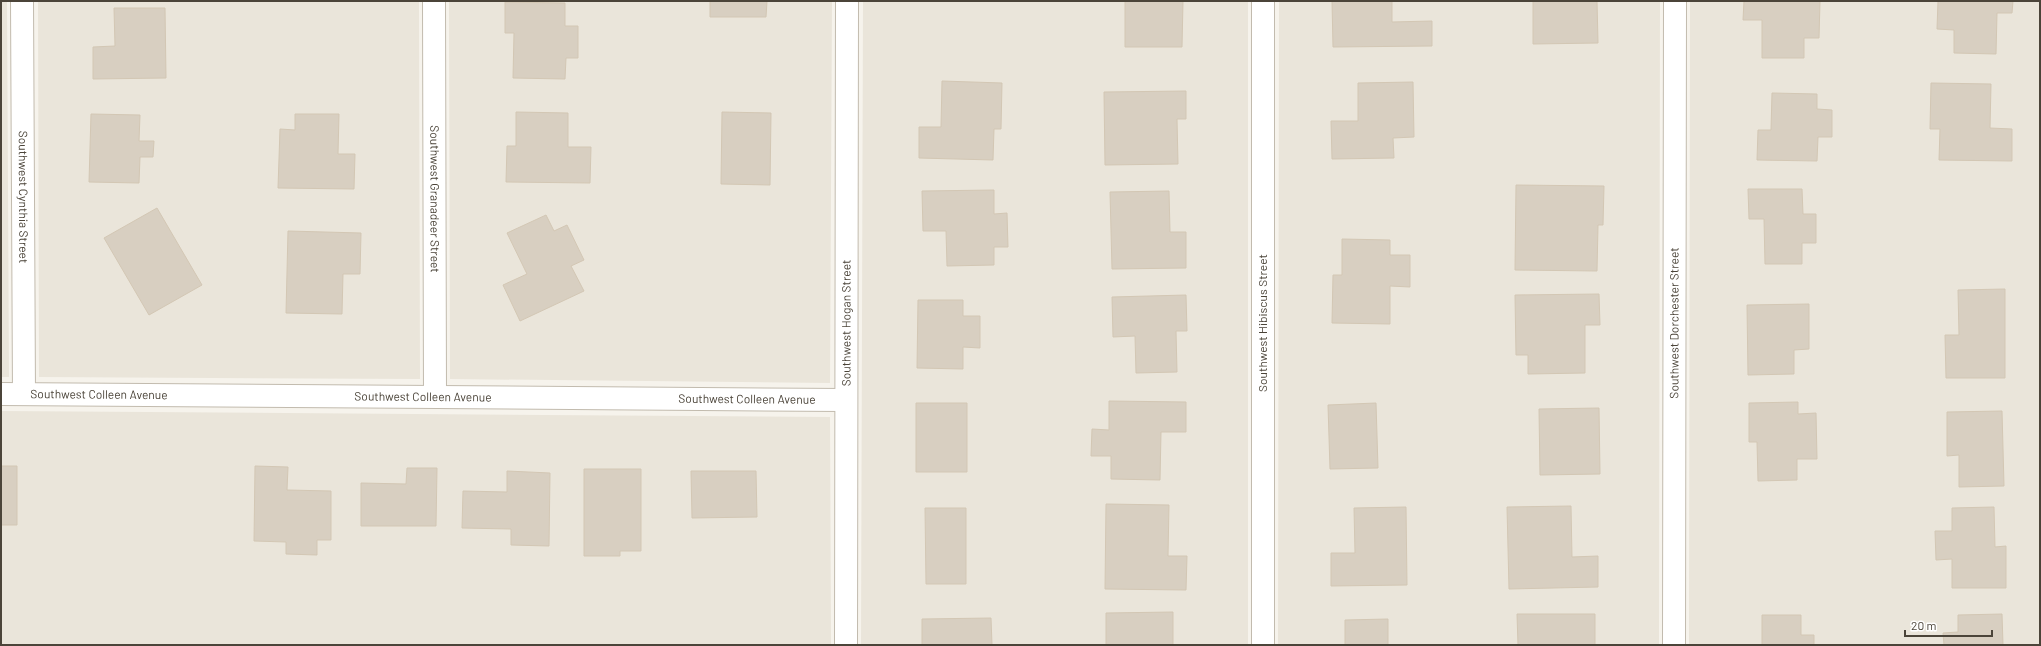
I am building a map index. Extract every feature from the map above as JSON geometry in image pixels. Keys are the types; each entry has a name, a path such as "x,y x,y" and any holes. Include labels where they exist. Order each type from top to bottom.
{"street":[{"name":"Southwest Cynthia Street","path":"22,1 24,394"},
{"name":"Southwest Granadeer Street","path":"434,1 435,396"},
{"name":"Southwest Hogan Street","path":"846,645 845,400 848,1"},
{"name":"Southwest Hibiscus Street","path":"1263,1 1263,645"},
{"name":"Southwest Dorchester Street","path":"1674,645 1675,1"},
{"name":"Southwest Colleen Avenue","path":"1,394 845,400"}],"shaded area":[{"path":"1,1 7,1 9,377 1,377"},
{"path":"38,1 419,1 420,379 39,377"},
{"path":"449,1 832,1 830,383 450,379"},
{"path":"863,1 1248,1 1248,645 861,645"},
{"path":"1279,1 1660,1 1659,645 1278,645"},
{"path":"1690,1 2040,1 2040,645 1689,645"},
{"path":"1,411 830,417 831,645 1,645"}],"building":[{"path":"710,1 767,1 766,17 710,17"},
{"path":"1125,1 1183,1 1182,47 1125,47"},
{"path":"1332,1 1392,1 1392,22 1432,21 1432,46 1333,47"},
{"path":"1533,1 1597,1 1598,43 1533,44"},
{"path":"1744,1 1820,1 1819,38 1804,38 1804,58 1762,58 1762,20 1743,20"},
{"path":"1938,1 2013,1 2012,13 1997,13 1996,54 1954,53 1954,30 1937,29"},
{"path":"505,2 565,3 565,26 578,26 578,58 566,58 565,79 513,78 514,33 505,33"},
{"path":"114,8 165,8 166,78 93,79 93,47 115,46"},
{"path":"942,81 1002,83 1001,129 994,129 993,160 919,158 919,127 941,127"},
{"path":"1413,82 1414,137 1393,138 1394,158 1332,159 1331,121 1358,121 1358,83"},
{"path":"1931,83 1991,84 1990,128 2012,129 2012,161 1939,160 1940,129 1930,129"},
{"path":"1186,91 1186,119 1177,119 1178,164 1105,165 1104,92"},
{"path":"1772,93 1817,94 1817,109 1832,110 1832,137 1818,137 1817,161 1757,160 1758,130 1771,130"},
{"path":"516,112 568,113 568,147 591,147 590,183 506,182 507,146 516,146"},
{"path":"722,112 771,113 770,185 721,184"},
{"path":"91,114 140,115 139,141 154,141 153,157 140,157 139,183 89,182"},
{"path":"295,114 339,114 338,154 355,154 354,189 278,188 280,129 295,130"},
{"path":"1516,185 1604,186 1603,225 1598,225 1597,271 1515,270"},
{"path":"1748,189 1802,189 1803,214 1816,214 1816,243 1802,243 1802,264 1765,264 1764,219 1749,219"},
{"path":"994,190 994,214 1007,213 1008,247 994,247 994,265 947,266 946,231 923,231 922,191"},
{"path":"1169,191 1170,232 1186,232 1186,268 1112,269 1110,192"},
{"path":"157,208 202,285 149,315 104,238"},
{"path":"546,215 554,231 567,225 584,260 571,266 584,291 520,321 503,285 527,274 507,233"},
{"path":"288,231 361,233 360,274 343,274 342,314 286,313"},
{"path":"1342,239 1390,240 1390,255 1410,255 1410,287 1390,286 1390,324 1332,323 1333,275 1342,275"},
{"path":"2005,289 2005,378 1946,378 1945,335 1959,335 1958,290"},
{"path":"1599,294 1600,325 1585,325 1585,373 1528,374 1528,355 1516,355 1515,295"},
{"path":"1186,295 1187,331 1176,331 1177,372 1136,373 1135,336 1113,337 1112,297"},
{"path":"918,300 963,300 963,316 980,316 980,348 963,347 963,369 917,368"},
{"path":"1809,304 1809,349 1794,350 1794,374 1748,375 1747,305"},
{"path":"1109,401 1186,402 1186,432 1161,432 1160,480 1111,479 1111,456 1091,456 1092,429 1109,430"},
{"path":"1798,402 1798,414 1816,413 1817,459 1797,459 1797,480 1758,481 1757,442 1749,442 1749,403"},
{"path":"916,403 967,403 967,472 916,472"},
{"path":"1376,403 1378,468 1330,469 1328,405"},
{"path":"1599,408 1600,474 1540,475 1539,409"},
{"path":"2002,411 2004,486 1959,487 1959,455 1947,456 1947,412"},
{"path":"1,466 17,466 17,525 1,525"},
{"path":"255,466 288,467 287,490 331,491 331,540 317,540 317,555 286,554 286,542 254,541"},
{"path":"407,468 437,468 436,526 361,526 361,483 406,484"},
{"path":"584,469 641,469 641,551 620,551 620,556 584,556"},
{"path":"507,471 550,473 549,546 511,545 511,529 462,528 463,491 507,492"},
{"path":"691,471 756,471 757,517 692,518"},
{"path":"1106,504 1169,505 1168,556 1187,556 1186,590 1105,589"},
{"path":"1571,506 1572,557 1598,556 1598,587 1509,589 1507,507"},
{"path":"1406,507 1407,585 1331,586 1331,553 1355,553 1354,508"},
{"path":"1994,507 1995,547 2006,546 2006,588 1952,588 1952,559 1936,560 1935,531 1952,531 1952,508"},
{"path":"925,508 966,508 966,584 926,584"},
{"path":"1173,612 1173,645 1106,645 1106,613"},
{"path":"1517,614 1595,614 1595,645 1518,645"},
{"path":"2002,614 2003,645 1944,645 1943,633 1958,632 1958,615"},
{"path":"1762,615 1801,615 1801,635 1814,635 1814,645 1762,645"},
{"path":"991,618 992,645 922,645 922,619"},
{"path":"1388,619 1388,645 1345,645 1345,620"}]}
